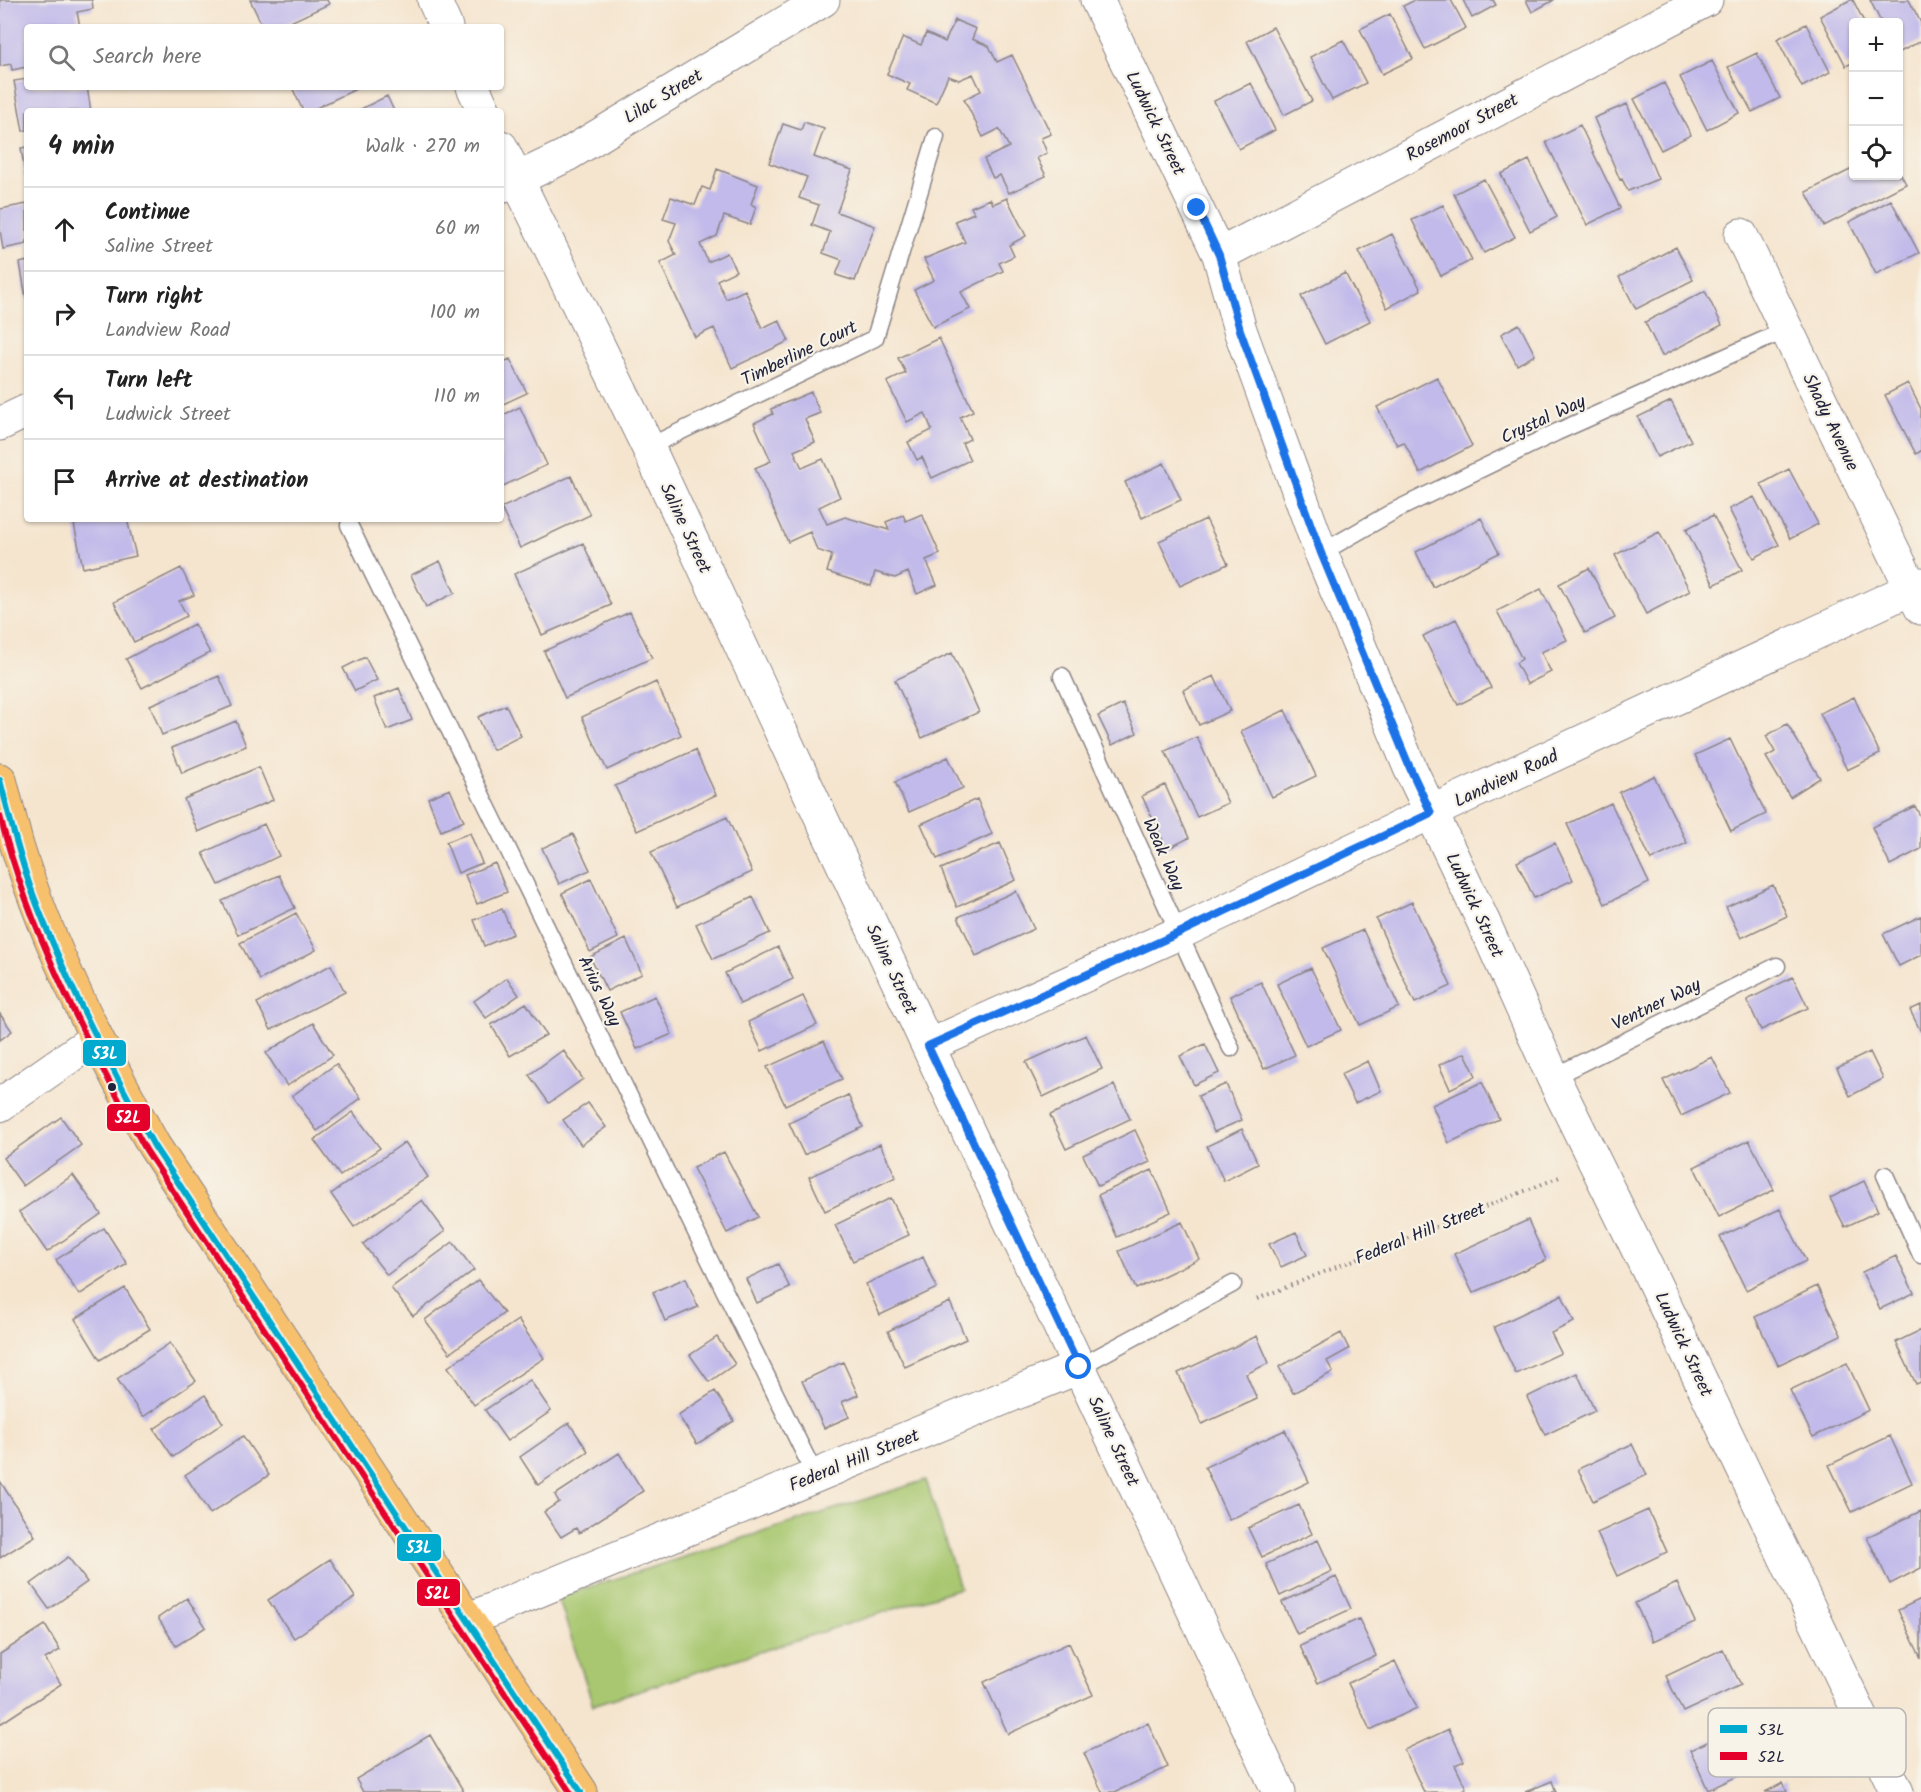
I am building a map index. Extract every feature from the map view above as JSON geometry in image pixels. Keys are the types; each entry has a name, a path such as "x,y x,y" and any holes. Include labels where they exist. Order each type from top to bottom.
{"main road":[{"path":"0,780 21,858 54,946 96,1038 153,1146 581,1792"}],"street":[{"path":"434,0 445,24"},
{"name":"Lilac Street","path":"509,184 564,156 823,0"},
{"name":"Ludwick Street","path":"1097,0 1219,255 1240,330 1321,553 1410,768 1483,921 1553,1077 1857,1708"},
{"name":"Rosemoor Street","path":"1219,255 1706,0"},
{"path":"474,90 483,108"},
{"name":"Saline Street","path":"504,161 509,184 648,447 1279,1792"},
{"name":"Shady Avenue","path":"1741,235 1918,594"},
{"path":"0,424 24,412"},
{"name":"Landview Road","path":"928,1046 1179,933 1431,813 1918,594"},
{"path":"0,1105 96,1038"},
{"name":"Federal Hill Street","path":"467,1620 1079,1367"},
{"name":"Ludwick Street","path":"1890,1777 1897,1792"}],"lane":[{"name":"Timberline Court","path":"648,447 875,338 936,137"},
{"name":"Crystal Way","path":"1321,553 1404,506 1557,432 1786,330"},
{"name":"Arius Way","path":"349,525 815,1475"},
{"name":"Weak Way","path":"1062,676 1231,1048"},
{"name":"Ventner Way","path":"1553,1077 1777,966"},
{"path":"1885,1175 1921,1255"},
{"name":"Federal Hill Street","path":"1079,1367 1233,1284"}],"path":[{"name":"Federal Hill Street","path":"1256,1300 1596,1163"}],"green space":[{"path":"926,1480 960,1588 593,1705 558,1597"}],"building":[{"path":"0,0 92,0 93,9 77,12 79,24 24,24 24,68 12,70 11,64 0,66"},
{"path":"250,0 327,0 329,4 286,24 262,24"},
{"path":"1415,0 1451,0 1466,28 1425,49 1403,6"},
{"path":"1463,0 1493,0 1496,5 1472,18"},
{"path":"1526,0 1554,0 1532,12"},
{"path":"1853,0 1862,18 1849,18 1849,64 1846,66 1820,16"},
{"path":"1870,0 1909,0 1921,23 1921,41 1903,50 1903,18 1879,18"},
{"path":"1390,14 1413,59 1382,74 1360,29"},
{"path":"955,20 976,29 972,39 989,46 997,62 1012,55 1051,134 1041,138 1047,153 1037,158 1046,176 1009,193 1000,175 993,178 984,159 1009,147 999,129 983,137 964,99 981,91 973,74 959,80 948,76 936,103 907,90 910,84 887,74 903,37 921,45 926,33 945,42"},
{"path":"1806,24 1830,72 1802,87 1777,39"},
{"path":"1273,27 1312,101 1284,115 1247,41"},
{"path":"1343,40 1366,83 1332,100 1310,57"},
{"path":"1757,53 1780,98 1752,112 1728,67"},
{"path":"1712,61 1739,113 1707,130 1680,77"},
{"path":"24,79 24,90 88,90 90,108 24,108 23,131 14,81"},
{"path":"1251,83 1275,130 1239,149 1214,101"},
{"path":"1664,83 1691,135 1661,150 1634,99"},
{"path":"293,90 354,90 316,108 302,108"},
{"path":"387,96 393,108 363,108"},
{"path":"1627,104 1658,179 1628,191 1622,179 1620,180 1594,118"},
{"path":"804,122 824,129 814,157 852,170 837,212 875,226 855,281 836,275 842,260 823,253 830,232 812,225 819,205 799,198 807,177 769,163 783,124 801,130"},
{"path":"1580,125 1620,208 1587,225 1546,142"},
{"path":"21,148 24,148 24,167"},
{"path":"1529,160 1557,217 1530,231 1501,174"},
{"path":"717,169 758,185 751,204 756,207 750,225 724,216 717,236 700,244 708,262 727,253 736,271 717,280 726,299 745,290 762,328 779,320 789,341 732,368 714,328 695,337 660,263 676,255 669,241 676,223 663,219 671,197 695,205 702,187 710,190"},
{"path":"1849,170 1849,180 1903,178 1906,184 1824,226 1806,192"},
{"path":"1484,179 1515,237 1484,253 1454,194"},
{"path":"1007,198 1026,236 1009,245 1014,256 999,263 1003,271 961,292 970,309 933,327 914,290 934,280 924,259 965,242 955,221 974,213 971,207 990,199 993,204"},
{"path":"1891,200 1919,253 1876,274 1849,222"},
{"path":"24,205 24,245 3,249 0,209"},
{"path":"1443,205 1472,260 1441,276 1412,220"},
{"path":"1392,234 1421,290 1387,308 1359,251"},
{"path":"1676,247 1693,280 1636,309 1619,277"},
{"path":"24,262 24,286 20,263"},
{"path":"1345,273 1370,321 1325,344 1301,296"},
{"path":"1705,291 1722,325 1662,356 1645,322"},
{"path":"1519,324 1535,355 1517,365 1501,334"},
{"path":"939,338 973,411 960,417 970,439 962,443 970,460 932,478 922,457 917,460 908,442 932,430 925,413 907,422 887,382 906,373 898,358"},
{"path":"510,359 527,393 504,404 504,362"},
{"path":"1437,377 1472,446 1420,473 1404,442 1397,445 1377,407"},
{"path":"1908,383 1921,409 1921,451 1916,454 1885,395"},
{"path":"811,392 820,413 805,419 815,442 794,451 802,468 823,459 840,497 819,507 827,524 845,517 889,530 886,522 903,515 906,521 922,514 940,554 926,560 937,585 917,594 908,572 895,578 875,572 871,586 827,572 832,555 817,550 810,532 788,542 755,468 771,461 754,423 773,414 771,409"},
{"path":"1671,401 1691,441 1657,457 1638,417"},
{"path":"520,407 547,465 504,486 504,415"},
{"path":"1164,463 1181,500 1142,518 1125,482"},
{"path":"1789,469 1818,524 1790,539 1761,484"},
{"path":"571,476 590,515 520,548 504,514 504,507"},
{"path":"1754,497 1779,545 1754,558 1729,509"},
{"path":"1713,515 1742,570 1714,585 1686,529"},
{"path":"1481,518 1499,553 1433,587 1416,552"},
{"path":"1206,519 1228,564 1180,586 1159,541"},
{"path":"128,522 136,556 83,568 74,524"},
{"path":"1659,532 1690,591 1646,614 1615,555"},
{"path":"583,543 611,605 542,635 514,574"},
{"path":"440,561 455,593 426,607 411,575"},
{"path":"181,568 194,595 179,601 187,616 134,642 114,602"},
{"path":"1589,568 1615,618 1585,633 1559,584"},
{"path":"1541,589 1567,640 1541,652 1551,672 1527,684 1516,663 1522,659 1497,611"},
{"path":"630,612 652,658 565,698 544,651"},
{"path":"1456,619 1491,688 1458,705 1423,636"},
{"path":"194,624 210,653 142,688 126,659"},
{"path":"952,653 979,712 922,738 895,680"},
{"path":"365,657 377,680 355,691 343,668"},
{"path":"219,676 232,706 162,735 150,705"},
{"path":"1214,676 1230,711 1199,725 1183,690"},
{"path":"656,682 681,735 607,770 582,717"},
{"path":"399,688 412,720 387,730 374,698"},
{"path":"1854,697 1880,754 1847,770 1820,713"},
{"path":"1123,704 1137,733 1112,745 1098,716"},
{"path":"506,705 521,736 493,750 478,717"},
{"path":"1285,710 1316,776 1272,797 1241,731"},
{"path":"236,721 246,746 182,773 172,748"},
{"path":"1787,724 1820,778 1790,797 1766,757 1775,752 1766,736"},
{"path":"1197,737 1228,803 1197,817 1165,751"},
{"path":"1730,739 1766,814 1731,831 1695,755"},
{"path":"695,750 716,795 637,831 615,786"},
{"path":"948,757 963,788 909,812 895,782"},
{"path":"259,767 273,800 198,832 184,799"},
{"path":"1654,776 1687,843 1651,860 1619,792"},
{"path":"1165,785 1189,838 1167,849 1142,796"},
{"path":"450,789 464,821 441,831 428,798"},
{"path":"977,799 992,834 937,859 921,824"},
{"path":"1611,803 1649,883 1605,904 1567,824"},
{"path":"1915,806 1921,818 1921,849 1890,865 1872,827"},
{"path":"727,817 752,872 677,907 651,852"},
{"path":"264,824 279,856 219,885 203,853"},
{"path":"470,833 482,863 458,873 446,842"},
{"path":"573,834 590,870 559,884 542,848"},
{"path":"1000,843 1016,880 957,907 941,869"},
{"path":"1555,843 1573,880 1534,898 1517,862"},
{"path":"495,863 507,892 477,904 465,875"},
{"path":"279,875 295,908 238,935 222,901"},
{"path":"591,879 618,938 590,952 562,893"},
{"path":"1773,885 1787,916 1741,938 1726,907"},
{"path":"1016,891 1034,929 976,956 958,917"},
{"path":"753,897 770,933 713,959 696,924"},
{"path":"1412,902 1451,986 1415,1003 1376,919"},
{"path":"502,909 513,934 484,946 474,920"},
{"path":"296,913 316,950 260,980 240,943"},
{"path":"1921,916 1921,955 1899,966 1883,934"},
{"path":"1363,930 1399,1007 1360,1025 1323,948"},
{"path":"626,939 642,974 607,991 590,957"},
{"path":"778,947 793,979 740,1004 725,973"},
{"path":"331,965 345,992 271,1030 257,1003"},
{"path":"1311,968 1341,1030 1306,1046 1277,984"},
{"path":"1793,977 1808,1008 1761,1030 1747,1000"},
{"path":"507,978 519,995 486,1018 474,1001"},
{"path":"1261,982 1295,1055 1264,1069 1230,996"},
{"path":"655,996 672,1034 637,1049 620,1012"},
{"path":"803,996 817,1025 762,1051 748,1022"},
{"path":"526,1003 546,1035 510,1056 491,1025"},
{"path":"1921,1005 1921,1032 1910,1010"},
{"path":"0,1014 12,1031 0,1040"},
{"path":"313,1023 333,1055 287,1086 266,1053"},
{"path":"1086,1035 1102,1069 1043,1097 1026,1062"},
{"path":"824,1041 842,1079 785,1105 767,1067"},
{"path":"1205,1044 1219,1073 1194,1085 1180,1056"},
{"path":"563,1050 583,1079 549,1103 529,1075"},
{"path":"1870,1052 1883,1079 1850,1096 1837,1068"},
{"path":"1465,1053 1476,1076 1450,1089 1439,1065"},
{"path":"1712,1057 1730,1093 1681,1116 1663,1080"},
{"path":"1368,1061 1381,1091 1355,1103 1341,1074"},
{"path":"336,1064 361,1098 317,1131 292,1096"},
{"path":"1482,1082 1499,1119 1449,1143 1432,1105"},
{"path":"1226,1084 1242,1120 1214,1132 1198,1096"},
{"path":"1114,1085 1130,1119 1066,1149 1050,1115"},
{"path":"848,1095 863,1127 804,1155 789,1123"},
{"path":"588,1103 606,1127 581,1145 563,1120"},
{"path":"353,1112 380,1148 340,1176 314,1140"},
{"path":"61,1117 81,1145 23,1186 3,1158"},
{"path":"1242,1129 1258,1164 1224,1181 1207,1146"},
{"path":"1135,1130 1150,1162 1098,1186 1083,1155"},
{"path":"1749,1140 1774,1190 1719,1217 1694,1167"},
{"path":"405,1142 428,1177 354,1227 331,1194"},
{"path":"880,1144 896,1177 825,1211 809,1177"},
{"path":"724,1152 758,1217 727,1233 693,1168"},
{"path":"1152,1170 1171,1212 1117,1237 1098,1195"},
{"path":"73,1175 101,1214 47,1252 19,1212"},
{"path":"1864,1181 1878,1211 1845,1227 1830,1198"},
{"path":"891,1198 909,1235 853,1261 835,1225"},
{"path":"422,1200 445,1231 387,1275 363,1244"},
{"path":"1780,1209 1806,1261 1746,1290 1720,1237"},
{"path":"1528,1220 1546,1260 1473,1293 1454,1254"},
{"path":"1182,1222 1199,1259 1136,1289 1119,1251"},
{"path":"104,1228 127,1264 79,1295 56,1260"},
{"path":"1296,1232 1307,1255 1281,1267 1269,1244"},
{"path":"453,1242 474,1270 413,1316 391,1288"},
{"path":"1896,1256 1914,1293 1880,1309 1862,1272"},
{"path":"923,1257 937,1288 880,1315 866,1284"},
{"path":"778,1264 790,1288 757,1303 746,1279"},
{"path":"686,1278 698,1307 665,1321 653,1292"},
{"path":"478,1280 504,1313 450,1353 425,1320"},
{"path":"1817,1286 1841,1335 1778,1365 1755,1317"},
{"path":"125,1288 150,1329 100,1360 75,1319"},
{"path":"1562,1295 1574,1322 1551,1333 1561,1353 1516,1374 1494,1327"},
{"path":"950,1302 966,1339 905,1367 888,1331"},
{"path":"518,1320 544,1358 474,1405 448,1367"},
{"path":"1921,1330 1921,1382 1916,1384 1896,1342"},
{"path":"1341,1333 1349,1349 1327,1361 1333,1372 1293,1393 1279,1367"},
{"path":"1257,1336 1269,1363 1246,1374 1257,1399 1202,1424 1178,1373"},
{"path":"717,1337 735,1364 709,1382 690,1355"},
{"path":"170,1343 196,1381 143,1417 117,1379"},
{"path":"843,1362 858,1395 842,1402 849,1417 824,1428 802,1381"},
{"path":"1847,1363 1869,1410 1813,1437 1790,1390"},
{"path":"1577,1373 1595,1411 1545,1435 1527,1397"},
{"path":"530,1380 551,1411 507,1441 485,1410"},
{"path":"715,1391 734,1421 697,1444 678,1415"},
{"path":"205,1395 223,1423 173,1457 154,1429"},
{"path":"569,1423 588,1451 538,1485 520,1457"},
{"path":"1285,1430 1309,1482 1229,1520 1205,1467"},
{"path":"243,1436 269,1475 210,1514 185,1475"},
{"path":"1890,1436 1912,1483 1852,1512 1829,1465"},
{"path":"1632,1444 1647,1475 1593,1501 1578,1469"},
{"path":"619,1453 643,1491 579,1533 576,1528 561,1537 544,1512 559,1502 555,1495"},
{"path":"0,1481 35,1536 0,1558"},
{"path":"1299,1505 1312,1534 1262,1557 1248,1528"},
{"path":"1648,1510 1667,1552 1617,1576 1597,1533"},
{"path":"1921,1511 1921,1568 1890,1584 1867,1537"},
{"path":"1318,1540 1332,1571 1280,1596 1266,1564"},
{"path":"68,1557 87,1582 49,1609 31,1584"},
{"path":"330,1559 355,1597 294,1638 268,1600"},
{"path":"1336,1577 1351,1609 1297,1634 1282,1602"},
{"path":"1677,1583 1695,1622 1653,1641 1635,1603"},
{"path":"187,1598 206,1627 176,1646 158,1618"},
{"path":"1921,1599 1921,1658 1898,1610"},
{"path":"1359,1619 1376,1656 1318,1683 1300,1646"},
{"path":"45,1625 60,1650 45,1659 61,1684 0,1724 0,1654"},
{"path":"1069,1643 1093,1695 1008,1734 984,1682"},
{"path":"1723,1649 1741,1685 1683,1712 1666,1676"},
{"path":"1395,1661 1417,1708 1370,1730 1348,1683"},
{"path":"1148,1723 1168,1767 1115,1792 1102,1792 1084,1753"},
{"path":"1449,1729 1464,1761 1455,1765 1466,1788 1458,1792 1424,1792 1404,1750"},
{"path":"430,1735 464,1792 363,1792 356,1779"},
{"path":"1708,1742 1708,1777 1736,1777 1708,1790 1690,1750"},
{"path":"1552,1781 1556,1792 1525,1792"},
{"path":"1783,1783 1787,1792 1765,1792"}],"transit line":[{"name":"53L","path":"0,780 26,873 43,920 103,1051 154,1146 581,1792"},
{"name":"52L","path":"0,816 27,903 62,988 146,1150 570,1792"}],"route":[{"path":"1079,1367 928,1046 1179,933 1431,813 1410,768 1321,553 1240,330 1219,255 1197,208"}]}
